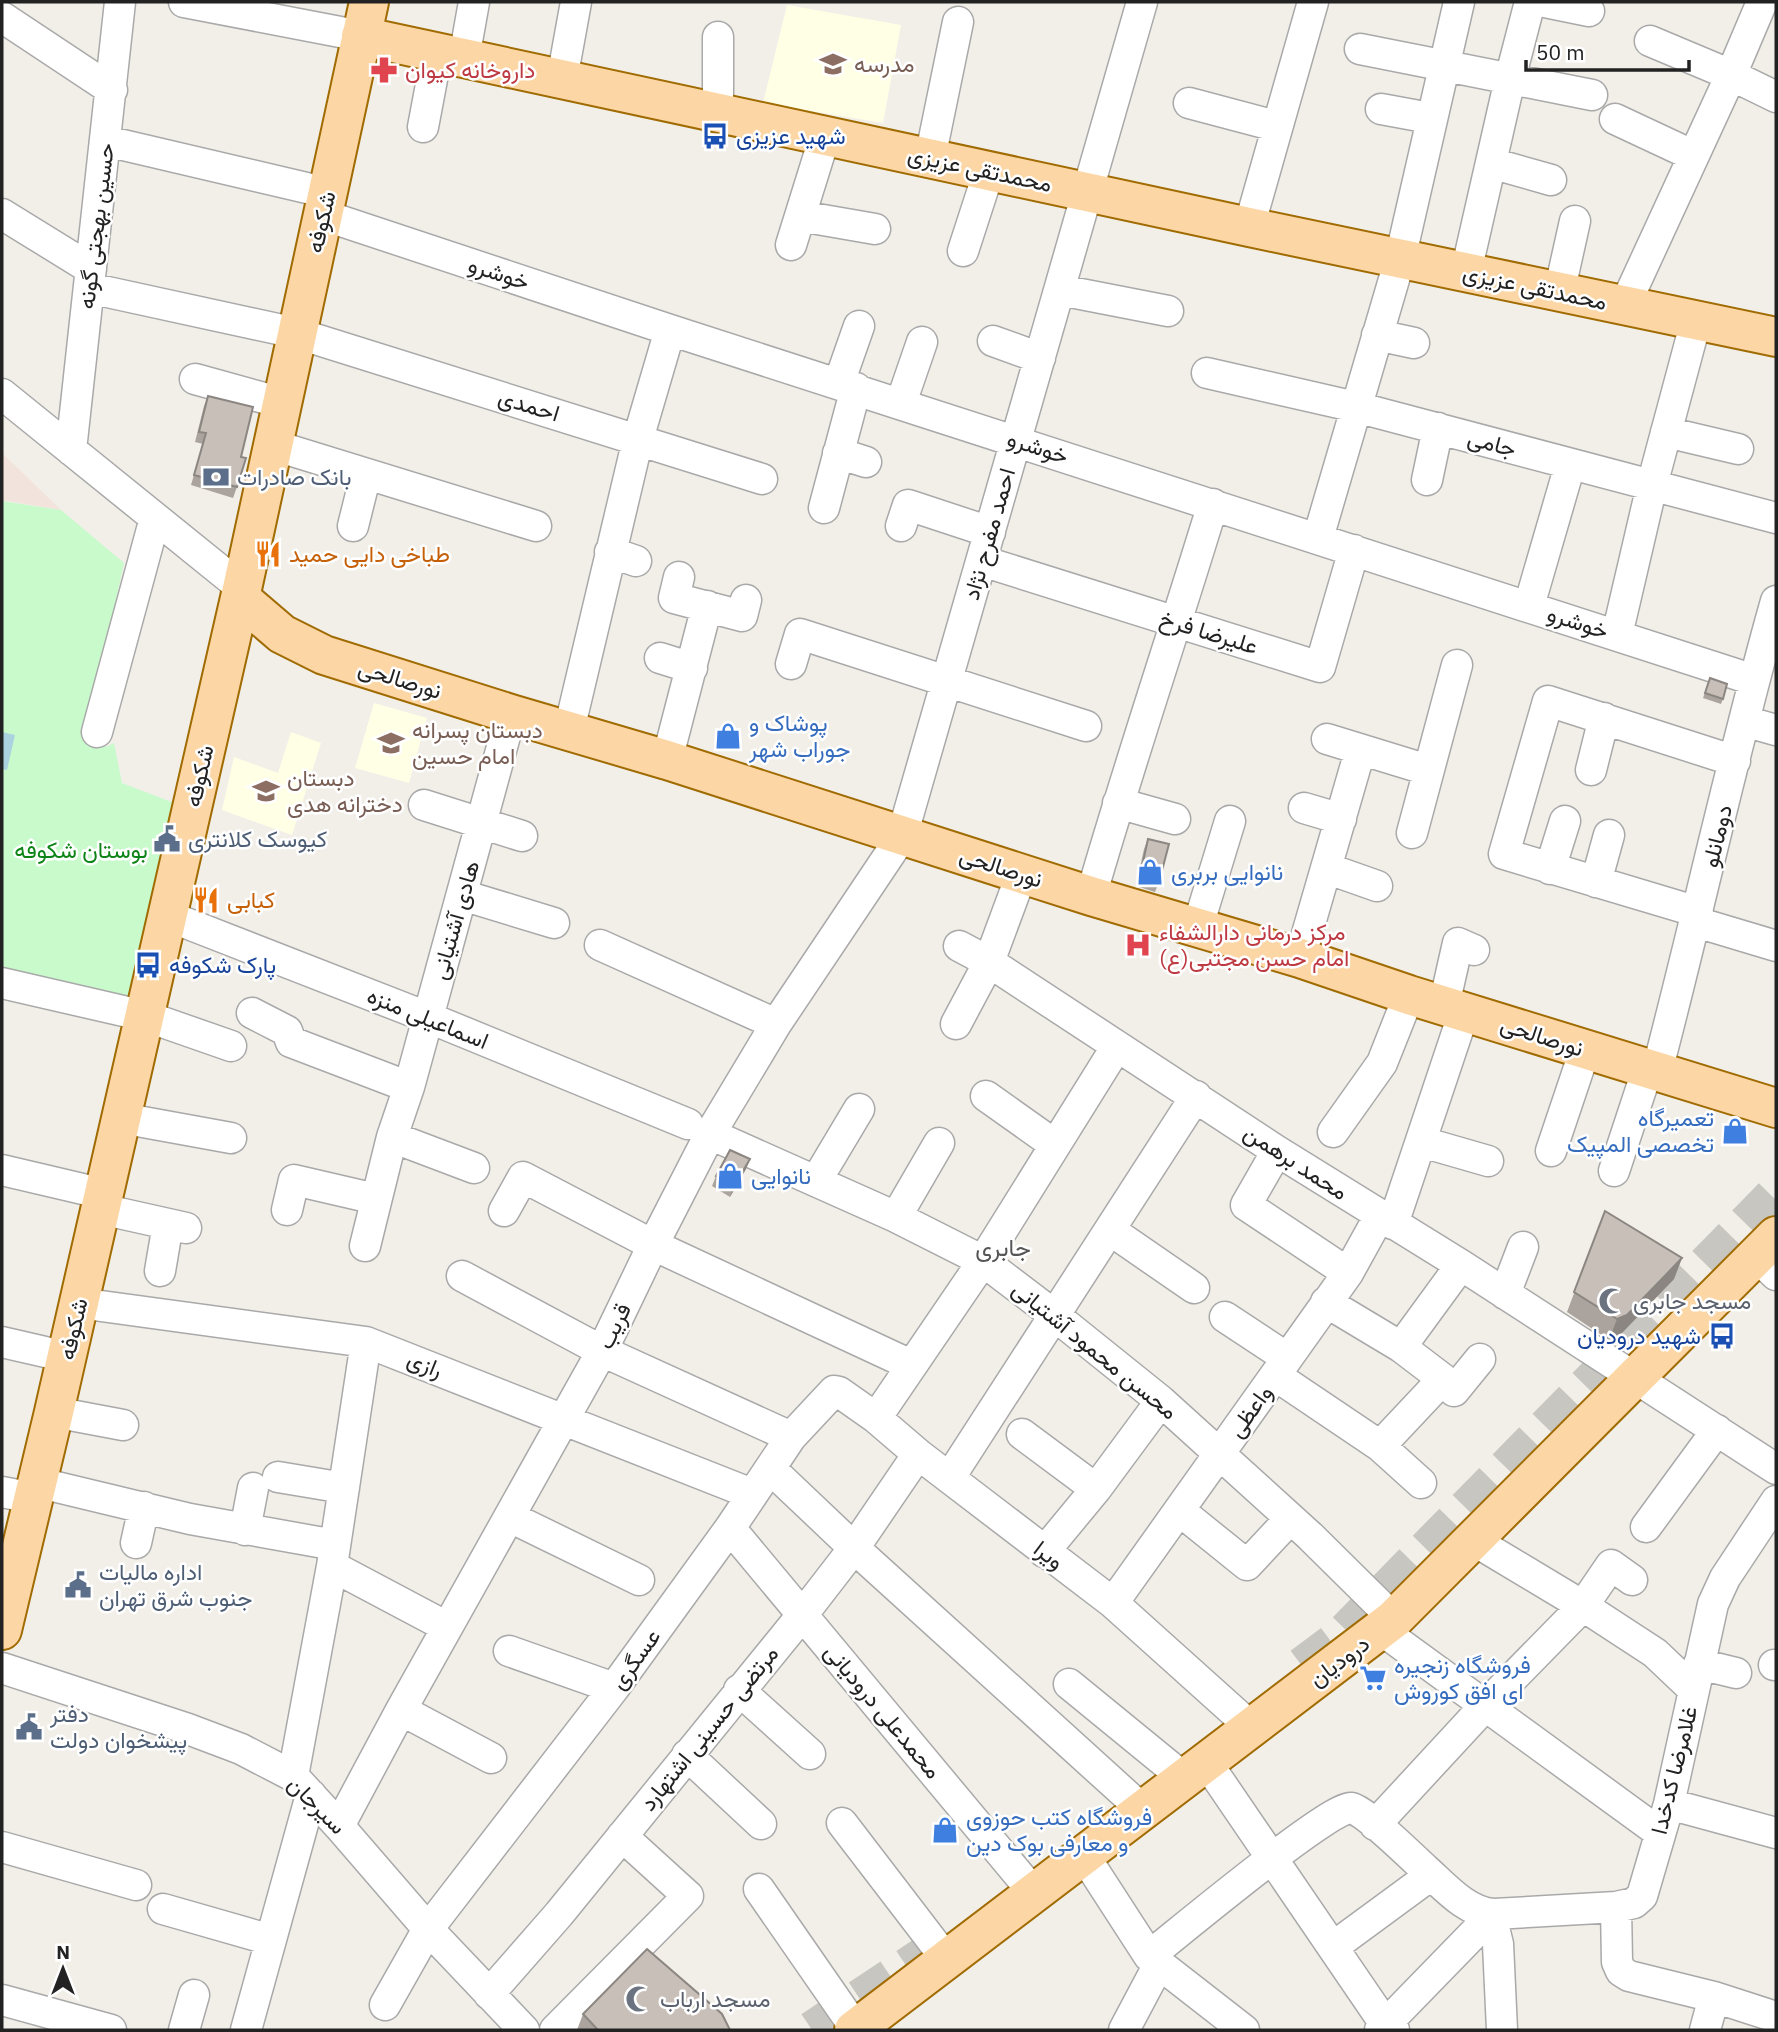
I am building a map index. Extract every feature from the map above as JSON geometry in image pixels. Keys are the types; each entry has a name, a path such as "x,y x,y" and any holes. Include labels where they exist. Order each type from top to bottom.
{"main road":[{"name":"محمدتقی عزیزی","path":"365,19 450,56 1249,228 1776,337"},
{"name":"شکوفه","path":"2,1630 24,1491 54,1412 241,593 365,19"},
{"name":"نورصالحی","path":"241,593 282,634 324,655 1776,1108"},
{"name":"درودیان","path":"855,2029 1387,1624 1473,1541 1635,1376 1770,1256"}],"street":[{"name":"حسین بهجتی گونه","path":"71,450 120,2"},
{"name":"محمدتقی عزیزی","path":"184,2 365,19"},
{"path":"423,127 474,2"},
{"path":"562,79 576,2"},
{"name":"احمد مفرح نژاد","path":"902,836 1142,2"},
{"path":"1249,228 1313,2"},
{"path":"1318,538 1400,259 1430,118 1459,2"},
{"path":"1466,272 1530,2"},
{"path":"1545,2 1589,11"},
{"path":"1624,307 1762,2"},
{"path":"2,17 112,90"},
{"path":"930,158 958,22"},
{"path":"718,37 718,113"},
{"path":"1650,41 1776,97"},
{"path":"1360,49 1592,95"},
{"path":"1189,103 1276,127"},
{"path":"1381,109 1430,118"},
{"path":"1615,119 1692,155"},
{"path":"791,245 825,136"},
{"name":"خوشرو","path":"106,141 325,204 670,330 1754,680"},
{"path":"1491,163 1551,180"},
{"path":"963,251 989,171"},
{"name":"احمدی","path":"2,214 90,278 296,333 762,479"},
{"path":"800,216 875,229"},
{"path":"1559,293 1575,221"},
{"path":"1060,290 1168,311"},
{"path":"1617,635 1652,485 1696,321"},
{"path":"824,508 838,453 847,385 859,326"},
{"path":"569,730 623,556 638,439 670,330"},
{"path":"1377,335 1414,343"},
{"path":"993,341 1040,358"},
{"path":"901,403 922,342"},
{"name":"جامی","path":"1207,373 1356,407 1776,518"},
{"path":"195,379 282,403"},
{"path":"2,394 155,518 241,593"},
{"path":"1427,480 1438,428"},
{"path":"1666,432 1738,449"},
{"path":"273,445 536,526"},
{"path":"838,453 866,462"},
{"path":"1529,607 1570,465"},
{"path":"353,526 366,474"},
{"path":"1091,896 1213,504"},
{"path":"901,526 908,505 990,531"},
{"path":"97,732 155,518"},
{"name":"علیرضا فرخ","path":"982,561 1320,667 1354,550"},
{"path":"677,587 706,607 744,608"},
{"name":"دومانلو","path":"1614,1171 1653,1070 1697,917 1776,600"},
{"path":"667,760 706,607"},
{"path":"791,664 800,634 1086,726"},
{"path":"660,658 692,668"},
{"path":"1412,834 1457,666"},
{"path":"1735,761 1548,701 1504,855 1595,882 1776,946"},
{"name":"هادی آشتیانی","path":"365,1246 392,1137 409,1087 483,824 511,714"},
{"path":"1591,770 1604,718"},
{"path":"1744,721 1776,730"},
{"path":"1327,739 1428,770"},
{"path":"1300,958 1360,751"},
{"path":"1118,803 1175,819"},
{"path":"424,805 522,836"},
{"path":"1304,808 1341,819"},
{"path":"1197,929 1230,821"},
{"path":"1550,869 1564,821"},
{"path":"1595,882 1609,835"},
{"name":"قریب","path":"340,1826 401,1710 602,1351 653,1245 699,1129 776,1024 902,836"},
{"path":"1326,868 1377,886"},
{"path":"956,1024 989,962 1022,873"},
{"path":"462,895 554,923"},
{"name":"اسماعیلی منزه","path":"167,916 427,1017 699,1129"},
{"path":"1333,1132 1382,1063 1439,1004 1458,943 1474,950"},
{"path":"600,945 776,1024"},
{"name":"محمد برهمن","path":"959,946 989,962 1277,1151 1461,1265 1776,1469"},
{"path":"2,983 145,1016 231,1046"},
{"name":"واعظی","path":"1113,1603 1386,1220 1422,1142 1439,1004"},
{"path":"252,1013 288,1031 291,1042 409,1087"},
{"path":"876,1418 983,1261 1117,1046"},
{"path":"1551,1151 1585,1050"},
{"path":"986,1096 1055,1145"},
{"path":"950,1478 1196,1096"},
{"path":"816,1181 859,1109"},
{"path":"121,1118 231,1138"},
{"name":"محسن محمود آشتیانی","path":"699,1129 897,1217 983,1261 1161,1401 1290,1519 1387,1624 1485,1706 1660,1833"},
{"path":"392,1137 474,1168"},
{"path":"1422,1142 1488,1161"},
{"path":"897,1217 939,1143"},
{"path":"1277,1151 1246,1205 1348,1273"},
{"path":"2,1170 177,1226 160,1271"},
{"path":"504,1211 523,1177 653,1245 911,1365"},
{"path":"287,1210 294,1180 376,1199"},
{"path":"1110,1230 1194,1288"},
{"path":"1504,1294 1522,1247"},
{"path":"1401,1347 1461,1265"},
{"path":"462,1276 602,1351 791,1437"},
{"path":"1326,1302 1401,1347 1443,1379 1454,1391 1480,1359"},
{"name":"رازی","path":"79,1303 366,1342 752,1494"},
{"path":"1225,1317 1421,1483"},
{"path":"2,1342 66,1357"},
{"path":"246,2030 271,1940 302,1786 333,1555 366,1342"},
{"path":"1380,1446 1443,1379"},
{"name":"ویرا","path":"839,1392 1113,1603 1251,1727"},
{"name":"عسگری","path":"385,2004 428,1929 614,1688 730,1528 791,1437 829,1393 839,1392"},
{"path":"1044,1552 1096,1489 1161,1401"},
{"path":"54,1412 123,1425"},
{"path":"1646,1527 1717,1430"},
{"path":"1022,1434 1096,1489"},
{"name":"مرتضی حسینی اشتهارد","path":"489,1994 559,1914 803,1614 854,1548 918,1454"},
{"path":"777,1475 1143,1810"},
{"path":"245,1530 266,1483 344,1488"},
{"path":"24,1491 144,1507 245,1530 333,1555 447,1627"},
{"name":"غلامرضا کدخدا","path":"1486,1917 1616,1907 1634,1903 1642,1896 1669,1804 1713,1604 1725,1578 1776,1501"},
{"path":"136,1543 144,1507"},
{"path":"1180,1511 1247,1565 1290,1519"},
{"path":"510,1517 639,1580"},
{"name":"محمدعلی درودیانی","path":"730,1528 1034,1893"},
{"path":"1473,1541 1696,1677 1736,1673"},
{"path":"1375,1825 1485,1706 1583,1606 1611,1565 1632,1580"},
{"path":"509,1651 614,1688"},
{"name":"سیرجان","path":"2,1668 241,1749 302,1786 428,1929 524,2030"},
{"path":"1069,1684 1196,1771 1272,1858 1386,2028 1486,1917"},
{"path":"739,1690 810,1754"},
{"path":"401,1710 491,1758"},
{"path":"687,1755 761,1824"},
{"path":"1669,1804 1776,1833"},
{"path":"1124,2030 1154,1960 1272,1858 1344,1809 1357,1810 1431,1875 1486,1917 1495,1932 1498,1944 1502,2030"},
{"path":"842,1823 947,1960"},
{"path":"555,2030 688,1896 622,1836"},
{"path":"2,1847 136,1885"},
{"path":"1083,1854 1154,1960 1244,2030"},
{"path":"1333,1947 1431,1875"},
{"path":"758,1889 855,2029"},
{"path":"1616,1907 1617,1962 1621,1970 1629,1976 1714,1997 1776,2017"},
{"path":"163,1909 271,1940"},
{"path":"184,2030 194,1995"},
{"path":"1705,2030 1714,1997"},
{"path":"2,2000 48,2022 111,2030"}],"shaded area":[{"name":"مدرسه","path":"787,5 901,25 883,123 763,103"},
{"path":"2,453 61,510 2,500"},
{"name":"دبستان پسرانه امام حسین","path":"374,703 427,718 409,783 355,768"},
{"name":"دبستان دخترانه هدی","path":"291,732 321,743 292,835 222,810 234,757 278,773"}],"green space":[{"name":"بوستان شکوفه","path":"2,501 61,510 124,563 87,732 106,747 114,743 122,783 174,803 130,996 2,967"}],"water":[{"path":"2,732 15,735 7,770 2,769"}],"building":[{"path":"208,396 253,407 241,457 246,458 237,487 194,475 206,433 199,432"},
{"path":"1710,678 1727,684 1723,699 1705,693"},
{"path":"1148,839 1169,844 1159,882 1140,876"},
{"name":"نانوایی","path":"730,1150 750,1159 734,1186 716,1176"},
{"name":"مسجد جابری","path":"1605,1211 1682,1258 1627,1315 1617,1319 1574,1292"},
{"name":"مسجد ارباب","path":"647,1949 722,2014 730,2030 598,2030 583,2014"}],"tunnel":[{"path":"1302,1666 1338,1639 1776,1193"},
{"path":"812,2030 938,1946"}],"place":[{"name":"مدرسه","path":"833,64"},
{"name":"داروخانه کیوان","path":"384,70"},
{"name":"شهید عزیزی","path":"715,136"},
{"name":"بانک صادرات","path":"216,477"},
{"name":"طباخی دایی حمید","path":"268,554"},
{"name":"پوشاک و جوراب شهر","path":"728,736"},
{"name":"دبستان پسرانه امام حسین","path":"391,743"},
{"name":"دبستان دخترانه هدی","path":"266,791"},
{"name":"کیوسک کلانتری","path":"167,839"},
{"name":"نانوایی بربری","path":"1150,872"},
{"name":"کبابی","path":"206,900"},
{"name":"مرکز درمانی دارالشفاء امام حسن مجتبی(ع)","path":"1138,945"},
{"name":"پارک شکوفه","path":"148,965"},
{"name":"تعمیرگاه تخصصی المپیک","path":"1735,1131"},
{"name":"نانوایی","path":"730,1176"},
{"name":"مسجد جابری","path":"1612,1301"},
{"name":"شهید درودیان","path":"1722,1336"},
{"name":"اداره مالیات جنوب شرق تهران","path":"78,1585"},
{"name":"فروشگاه زنجیره ای افق کوروش","path":"1373,1678"},
{"name":"دفتر پیشخوان دولت","path":"29,1727"},
{"name":"فروشگاه کتب حوزوی و معارفی بوک دین","path":"945,1830"},
{"name":"مسجد ارباب","path":"639,1999"}],"district":[{"name":"جابری","path":"1003,1248"}]}
